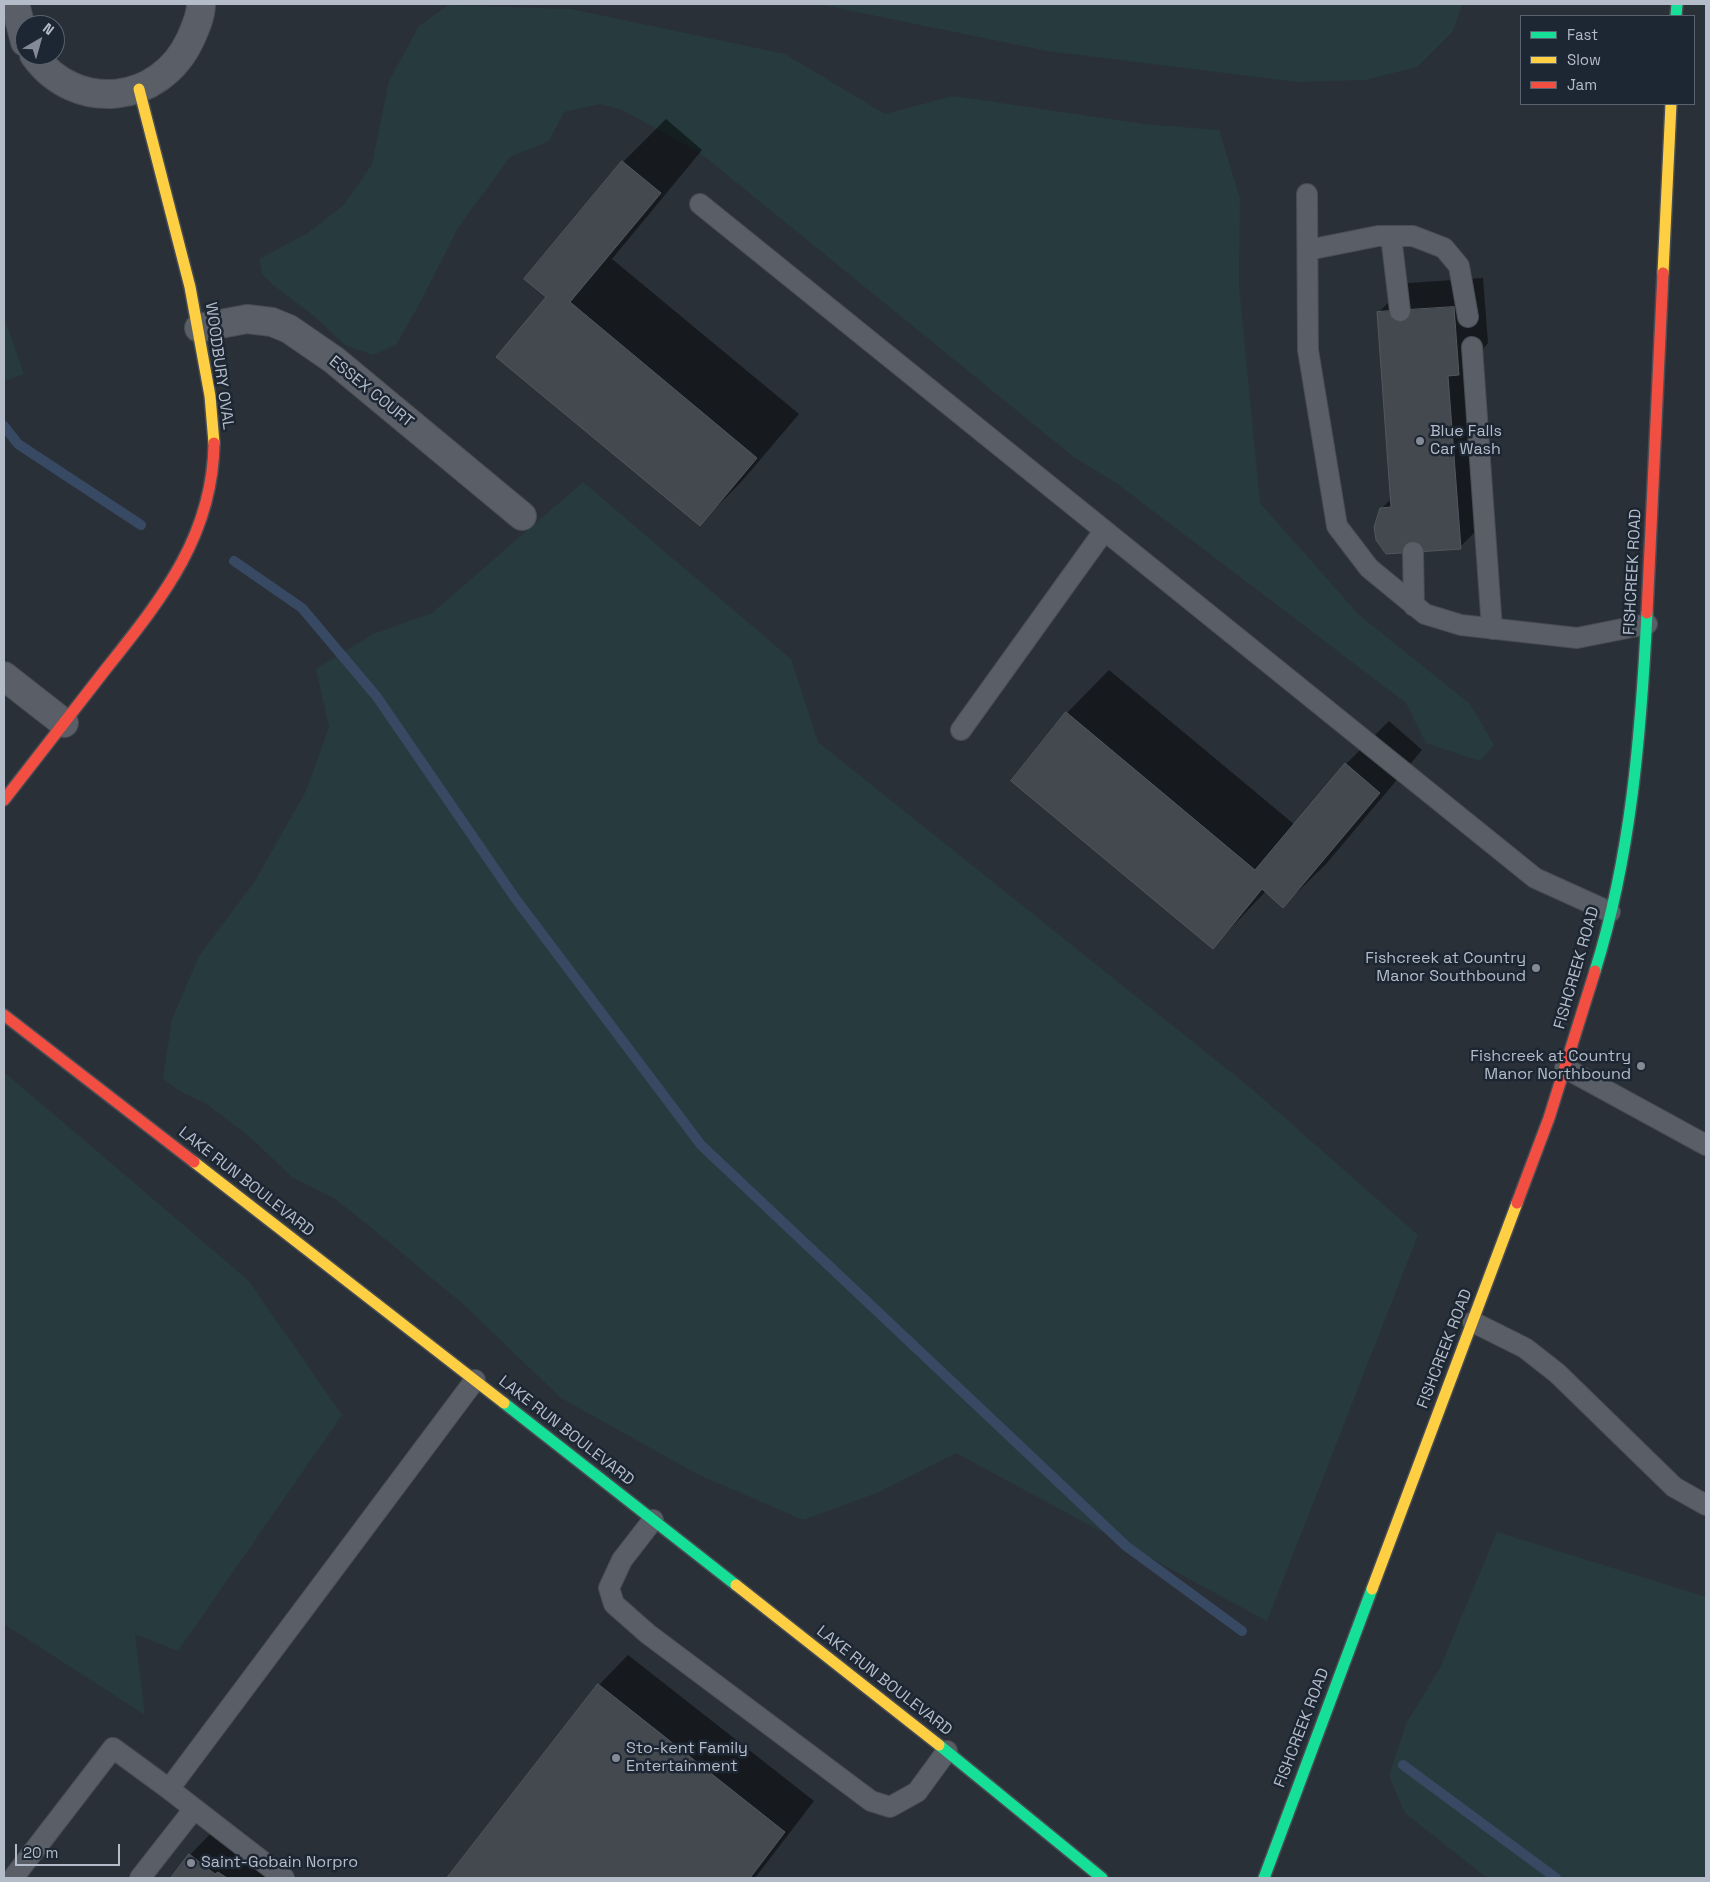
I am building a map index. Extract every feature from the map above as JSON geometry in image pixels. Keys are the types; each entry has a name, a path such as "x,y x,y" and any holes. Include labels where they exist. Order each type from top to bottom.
{"street":[{"path":"43,65 66,84 86,92 106,95 139,89 156,80 171,68 186,48 196,28 201,4"},
{"name":"WOODBURY OVAL","path":"4,800 165,593 183,562 205,509 213,467 214,440 209,386 182,241 139,89"},
{"name":"FISHCREEK ROAD","path":"1264,1878 1549,1118 1597,965 1610,912 1626,837 1634,782 1647,624 1671,105"},
{"name":"ESSEX COURT","path":"199,328 247,319 272,322 290,329 334,360 522,516"},
{"path":"4,676 64,723"},
{"name":"LAKE RUN BOULEVARD","path":"4,1015 475,1380 947,1751 1102,1878"}],"lane":[{"path":"1308,194 1308,350 1337,526 1369,568 1425,614 1462,626 1577,638 1647,624"},
{"path":"700,204 1535,878 1610,912"},
{"path":"1308,250 1378,236 1413,236 1444,248 1459,266 1468,317"},
{"path":"1392,236 1400,311"},
{"path":"1472,347 1492,629"},
{"path":"961,730 1104,531"},
{"path":"1413,552 1414,606"},
{"path":"1565,1068 1706,1145"},
{"path":"1473,1322 1525,1348 1557,1372 1674,1488 1706,1505"},
{"path":"169,1789 475,1380"},
{"path":"653,1520 622,1560 609,1588 614,1604 648,1634 871,1801 890,1807 917,1792 947,1751"},
{"path":"13,1878 113,1748 284,1878"},
{"path":"140,1878 194,1809"}],"green space":[{"path":"818,4 1462,4 1453,31 1417,67 1365,80 1297,82 1047,51"},
{"path":"448,5 571,9 785,54 885,114 953,96 1144,124 1219,130 1240,198 1239,286 1260,503 1359,615 1470,704 1494,745 1480,761 1426,743 1406,703 1115,482 1075,458 699,152 622,110 600,104 564,112 549,141 510,157 458,228 420,303 396,345 373,355 345,345 314,316 273,285 262,274 259,259 306,234 344,205 372,164 389,81 419,26"},
{"path":"4,317 24,374 4,381"},
{"path":"583,482 791,659 818,742 1252,1089 1418,1235 1267,1621 956,1453 877,1493 803,1520 697,1474 561,1398 464,1305 384,1238 334,1198 292,1177 251,1138 207,1104 183,1093 163,1079 172,1019 199,956 255,881 306,791 329,727 316,669 373,634 432,613"},
{"path":"4,1072 248,1280 342,1415 178,1651 135,1634 145,1715 4,1624"},
{"path":"1497,1532 1706,1597 1706,1878 1487,1878 1405,1813 1389,1776 1406,1724 1440,1668"}],"building":[{"path":"622,161 661,193 570,302 757,458 700,526 496,357 546,297 524,279"},
{"name":"Blue Falls Car Wash","path":"1454,307 1459,375 1448,376 1461,549 1386,554 1376,540 1374,527 1380,508 1391,507 1377,312"},
{"path":"1066,712 1255,870 1345,763 1380,793 1283,908 1262,889 1213,949 1011,781"},
{"name":"Sto-kent Family Entertainment","path":"598,1684 785,1832 750,1878 447,1878"},
{"name":"Saint-Gobain Norpro","path":"189,1854 215,1874 218,1872 227,1878 171,1878"}],"waterway":[{"path":"4,426 18,444 141,525"},
{"path":"234,561 302,608 377,697 515,898 701,1145 1126,1546 1242,1631"},
{"path":"1403,1765 1556,1878"}],"traffic: fast":[{"path":"1676,15 1677,4"},
{"path":"1595,971 1607,928 1626,839 1637,749 1647,613"},
{"path":"504,1403 736,1585"},
{"path":"1264,1878 1372,1589"},
{"path":"939,1745 1102,1878"}],"traffic: slow":[{"path":"139,89 190,287 210,396 214,443"},
{"path":"1663,273 1671,105"},
{"path":"194,1162 504,1403"},
{"path":"1372,1589 1517,1203"},
{"path":"736,1585 939,1745"}],"traffic: jam":[{"path":"1647,613 1663,273"},
{"path":"4,800 143,621 179,568 193,540 204,510 211,478 214,443"},
{"path":"1517,1203 1549,1118 1595,971"},
{"path":"4,1015 194,1162"}],"place":[{"name":"Blue Falls Car Wash","path":"1420,441"},
{"name":"Fishcreek at Country Manor Southbound","path":"1536,968"},
{"name":"Fishcreek at Country Manor Northbound","path":"1641,1066"},
{"name":"Sto-kent Family Entertainment","path":"616,1758"},
{"name":"Saint-Gobain Norpro","path":"191,1863"}]}
